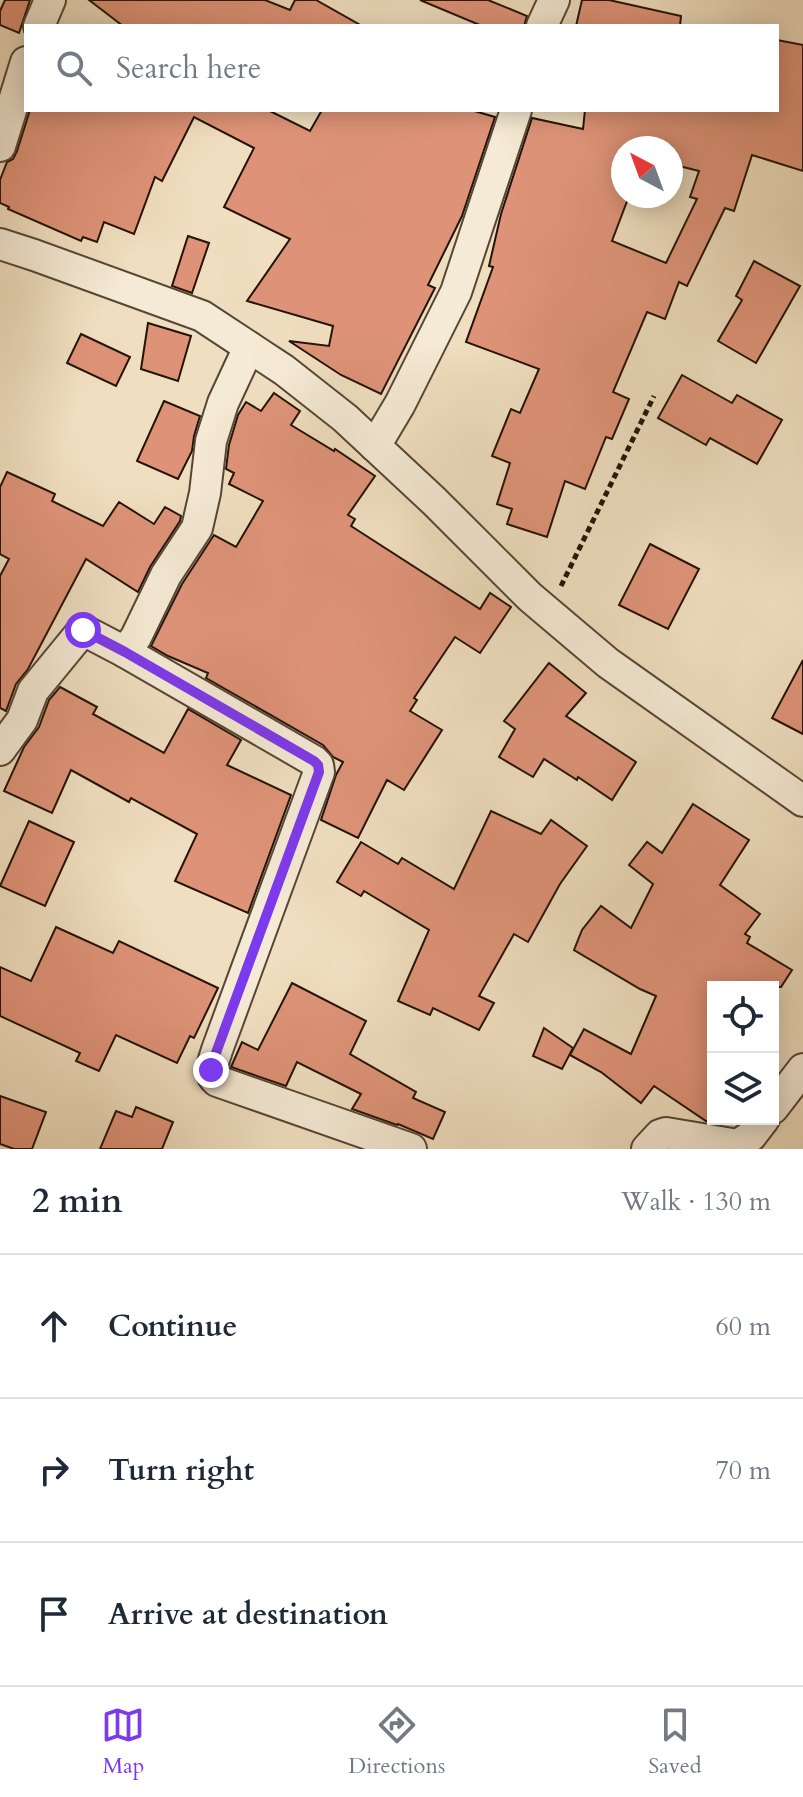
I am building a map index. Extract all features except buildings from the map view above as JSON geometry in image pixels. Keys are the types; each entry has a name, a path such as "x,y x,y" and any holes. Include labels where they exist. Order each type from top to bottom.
{"street":[{"path":"40,24 50,0"},
{"path":"543,24 554,0"},
{"path":"0,146 24,68"},
{"path":"375,446 400,404 456,292 515,112"},
{"path":"0,244 202,316 284,370 333,408 548,612 608,663 803,801"},
{"path":"125,652 136,637 166,575 197,528 211,441 223,403 249,347"},
{"path":"0,750 22,720 33,691 83,630 314,761 319,772 211,1070 217,1081 411,1149"},
{"path":"779,1100 803,1069"},
{"path":"647,1149 658,1136 666,1133 738,1145 759,1125"}],"path":[{"path":"548,612 654,396"}],"route":[{"path":"83,630 318,765 319,772 211,1070"}]}
